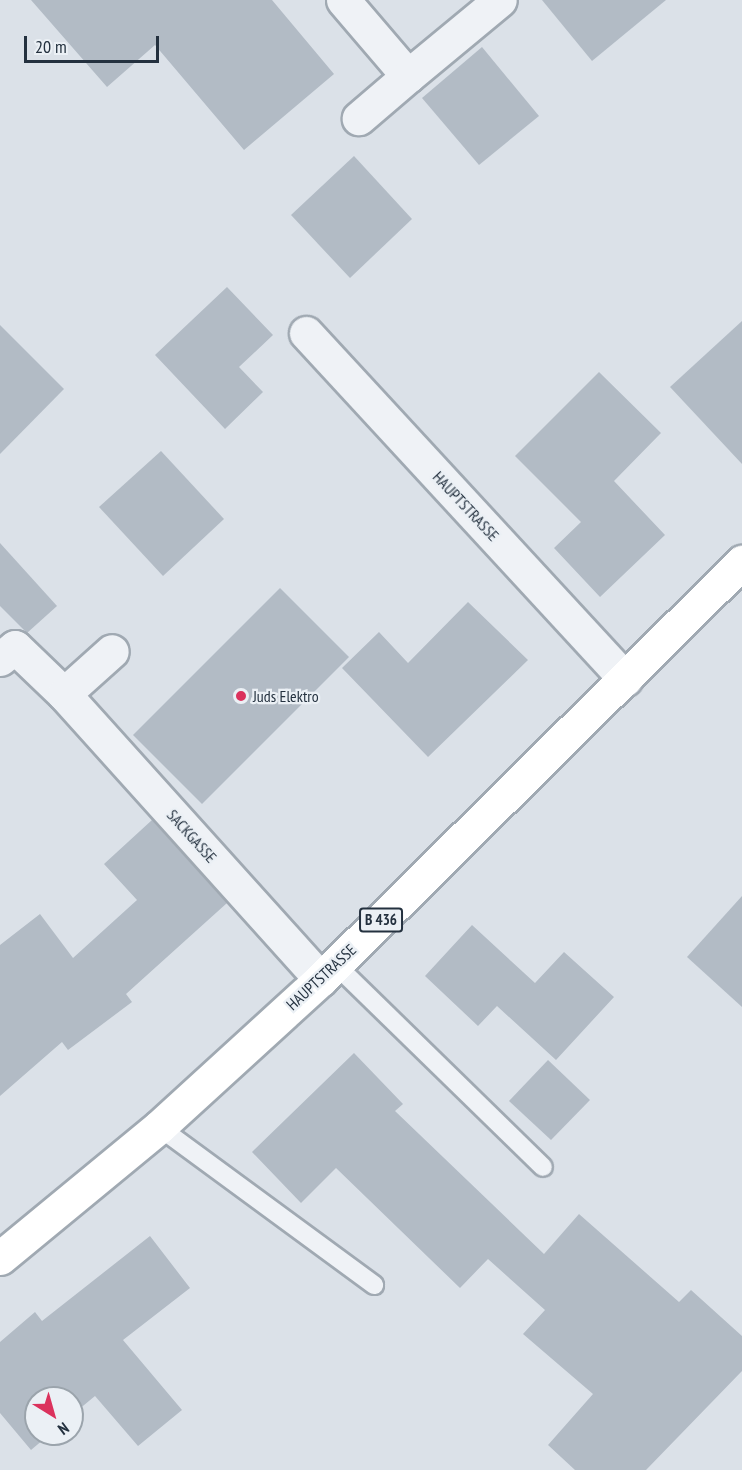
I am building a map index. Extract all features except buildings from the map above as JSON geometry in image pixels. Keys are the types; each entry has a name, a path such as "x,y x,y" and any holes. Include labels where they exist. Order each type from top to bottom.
{"main road":[{"name":"HAUPTSTRASSE","path":"0,1257 159,1127 328,972 742,562"}],"street":[{"path":"343,0 408,76"},
{"path":"359,118 500,0"},
{"name":"HAUPTSTRASSE","path":"306,333 626,679"},
{"name":"SACKGASSE","path":"5,646 64,694 328,972"},
{"path":"64,694 112,651"}],"lane":[{"path":"328,972 543,1167"},
{"path":"159,1127 374,1285"}],"place":[{"name":"Juds Elektro","path":"241,696"}]}
